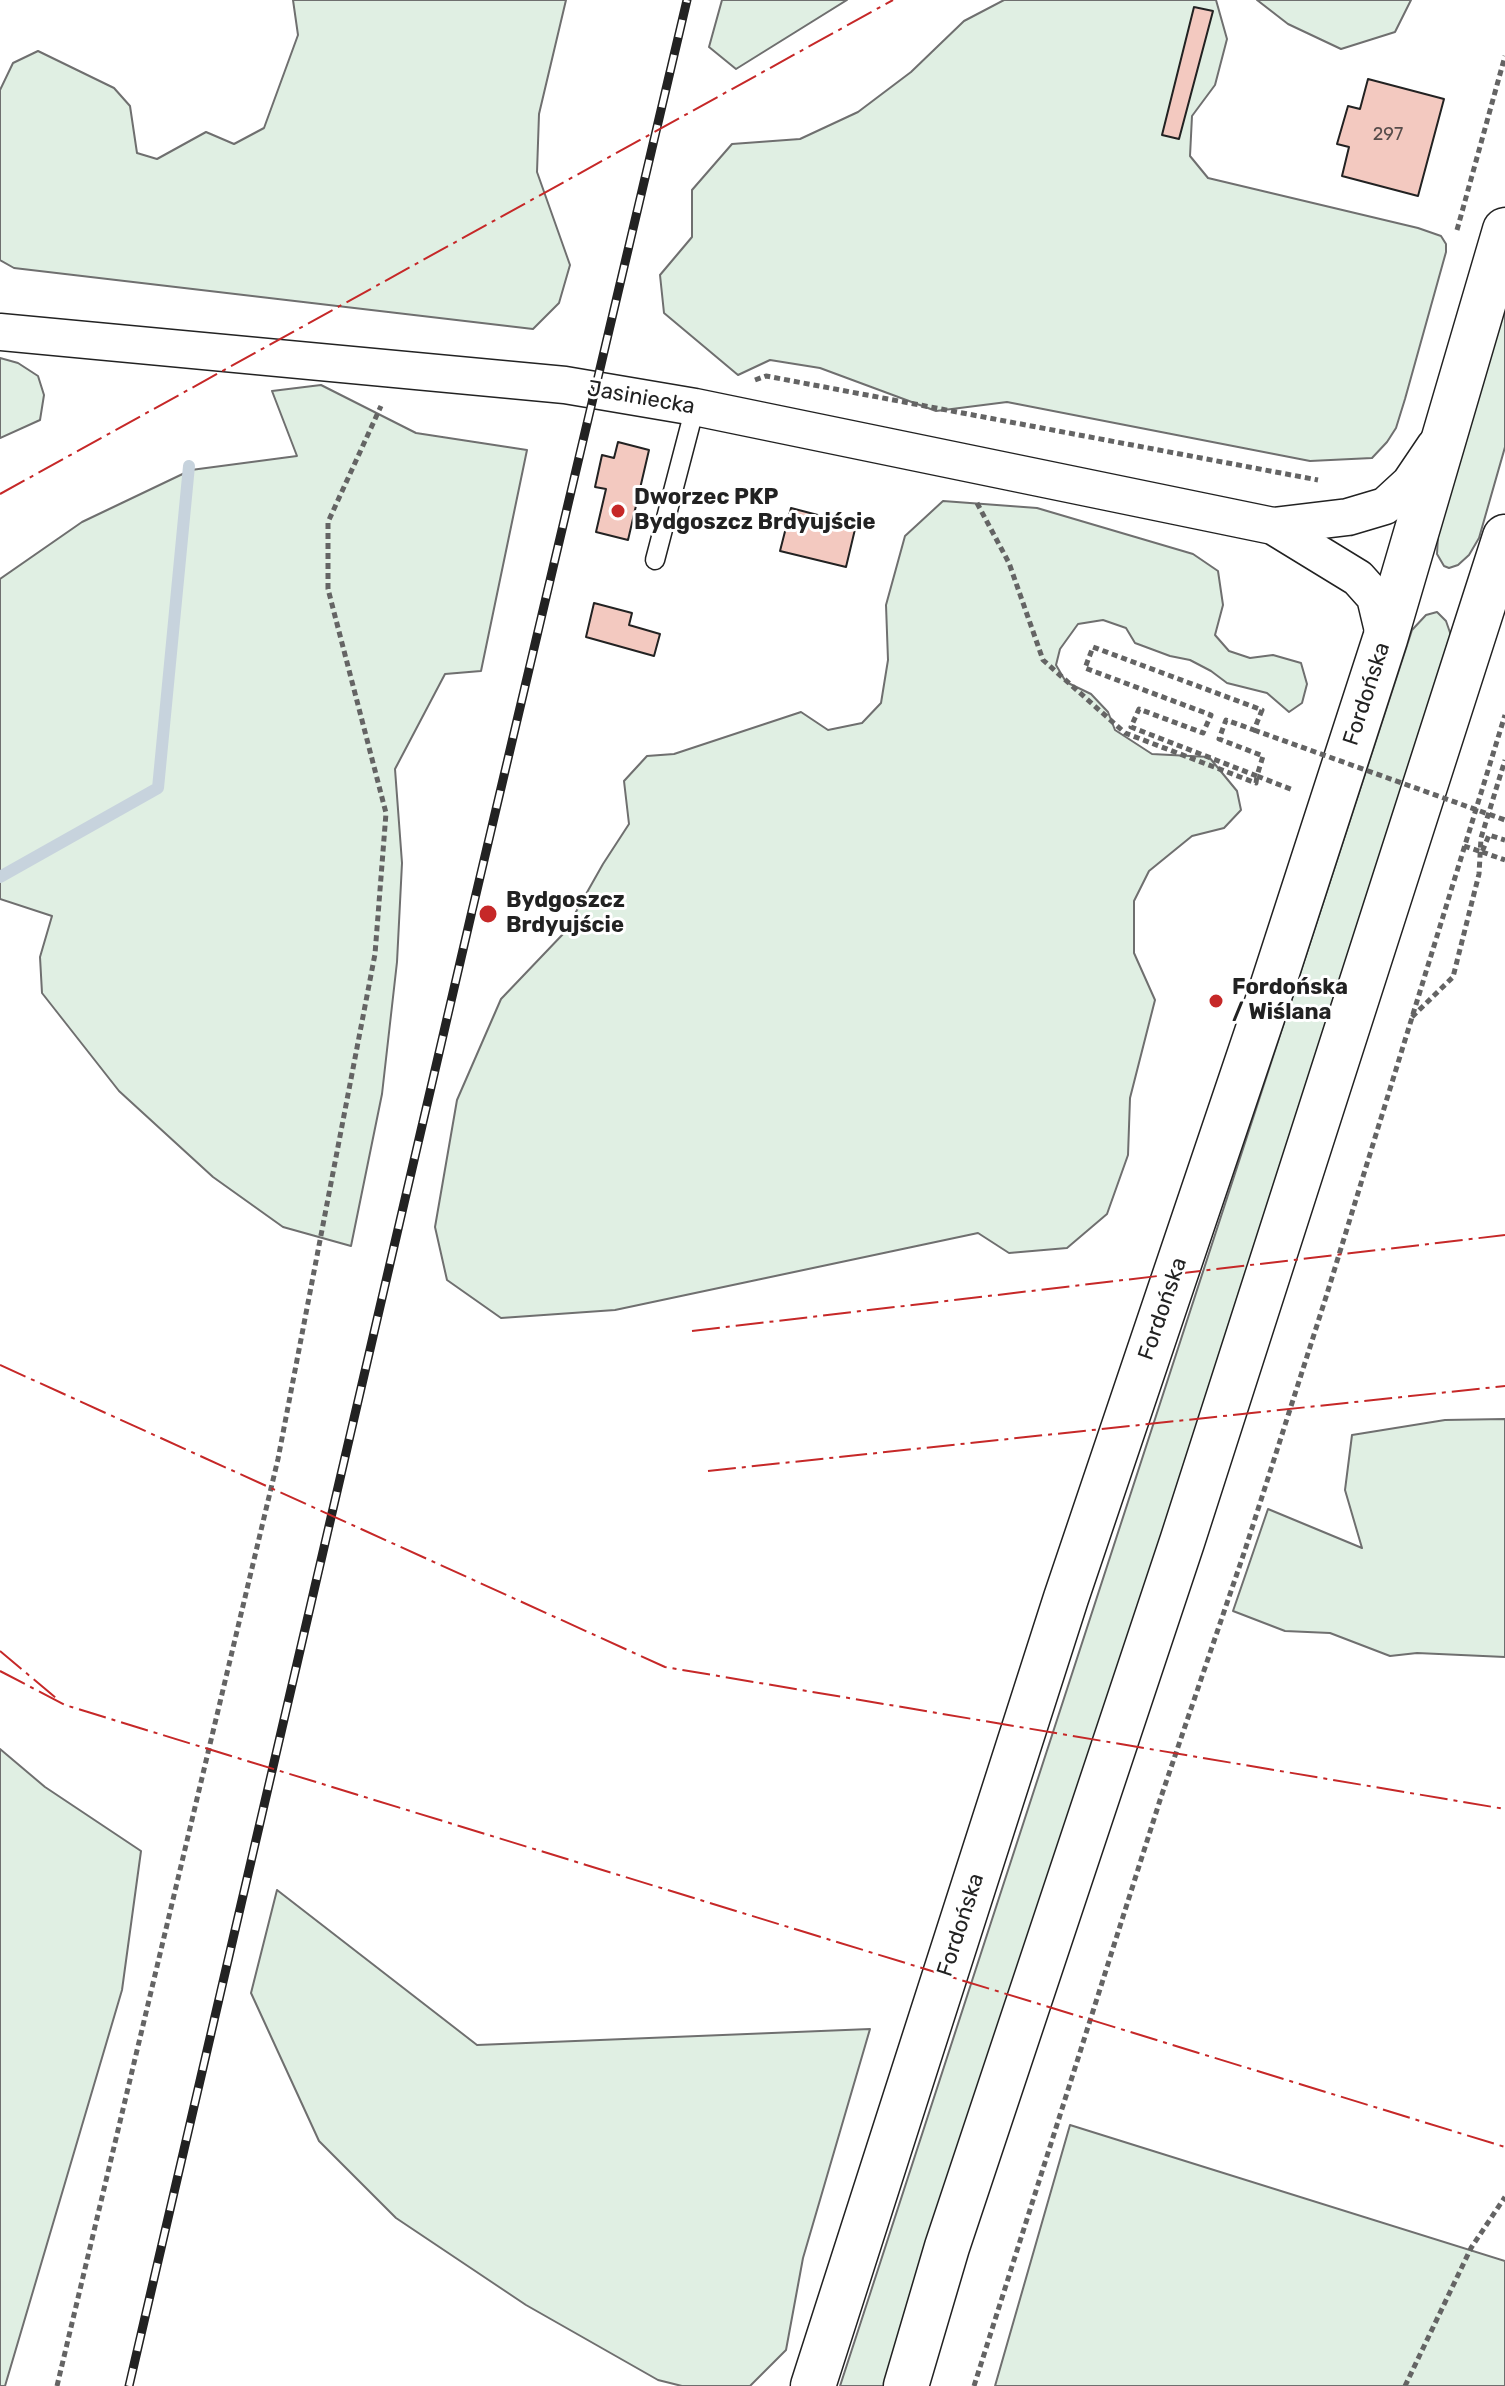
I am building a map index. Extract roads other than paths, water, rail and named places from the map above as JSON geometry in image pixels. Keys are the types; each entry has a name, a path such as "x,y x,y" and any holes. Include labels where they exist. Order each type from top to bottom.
{"main road":[{"name":"Fordońska","path":"813,2386 1066,1598 1267,1003 1385,639 1505,230"},
{"path":"906,2386 947,2247 1192,1512 1505,537"}],"street":[{"name":"Jasiniecka","path":"0,332 565,385 695,407 1273,526 1348,517 1385,506 1410,483 1433,449 1454,403"},
{"name":"Jasiniecka","path":"1273,526 1358,578 1375,597 1385,639"}],"lane":[{"path":"655,560 695,407"}],"waterway":[{"path":"0,877 158,788 189,466"}],"railway":[{"path":"129,2386 687,0"}],"place":[{"name":"Dworzec PKP Bydgoszcz Brdyujście","path":"618,511"},
{"name":"Bydgoszcz Brdyujście","path":"488,914"},
{"name":"Fordońska / Wiślana","path":"1216,1001"}]}
